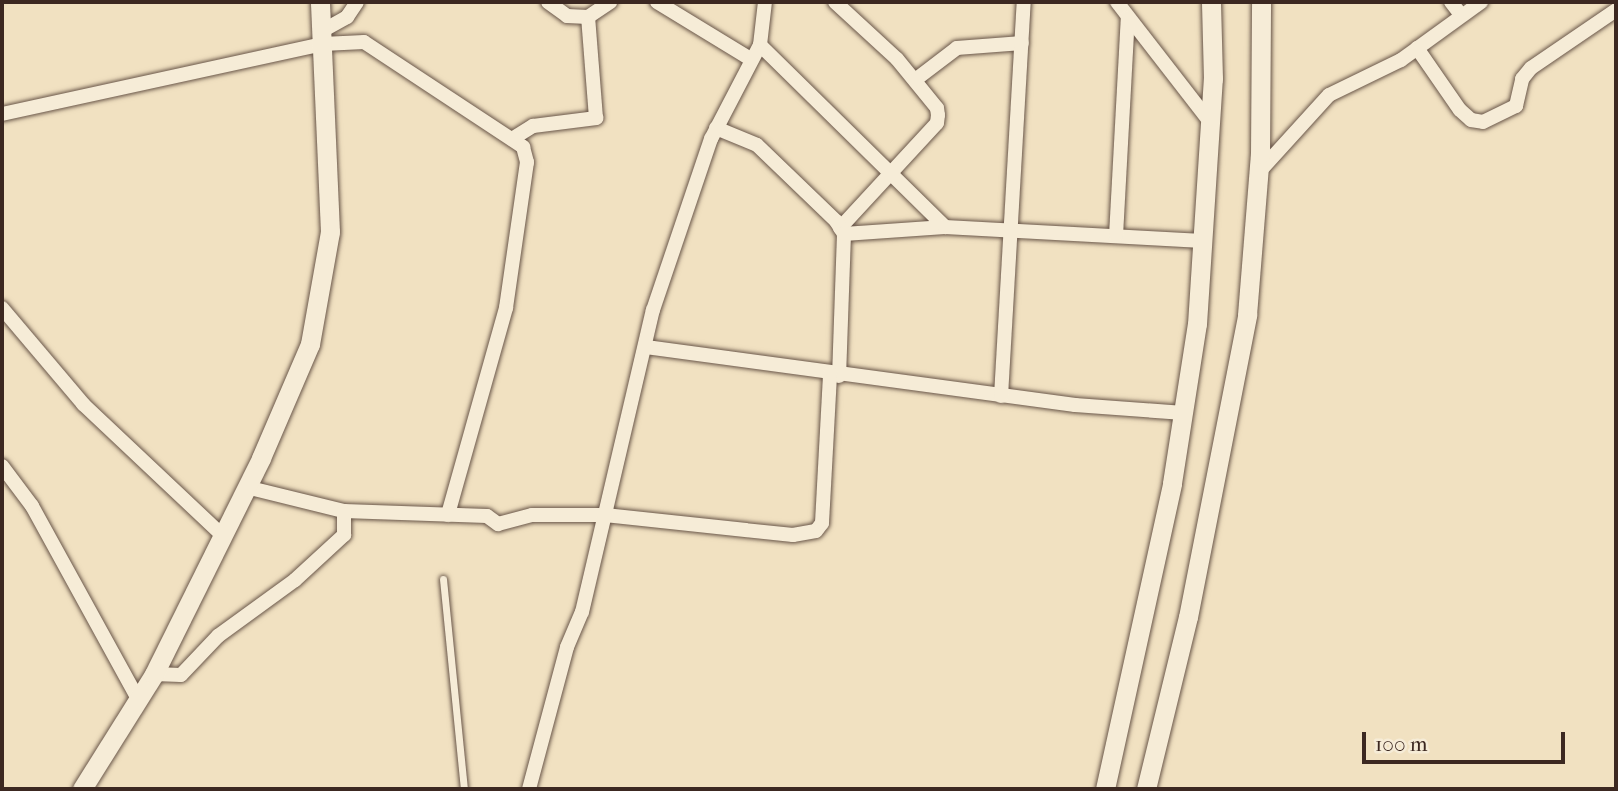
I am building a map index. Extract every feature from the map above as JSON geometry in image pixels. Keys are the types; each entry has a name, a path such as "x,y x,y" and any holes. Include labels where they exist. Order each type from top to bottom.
{"street":[{"path":"82,789 137,697 154,674 246,487 310,344 330,232 320,2"},
{"path":"323,37 347,17 357,2"},
{"path":"548,2 567,16 588,17 610,2"},
{"path":"657,2 752,60"},
{"path":"529,789 567,647 582,612 653,310 716,128 760,46 765,2"},
{"path":"246,487 344,511 487,516 498,524 532,515 605,515 793,535 816,531 822,523 842,231 889,173 937,123 937,108 915,80 835,2"},
{"path":"1001,396 1024,2"},
{"path":"1117,2 1211,123"},
{"path":"1105,789 1184,413 1203,241 1211,123 1211,2"},
{"path":"1146,789 1188,617 1247,315 1259,172 1261,2"},
{"path":"1451,2 1461,15"},
{"path":"1259,172 1329,95 1417,48 1480,2"},
{"path":"1417,48 1460,110 1471,120 1483,122 1516,106 1522,79 1531,68 1616,10"},
{"path":"512,139 533,126 596,118 588,17"},
{"path":"1116,236 1128,17"},
{"path":"2,114 323,37 364,42 376,48 523,147 527,162 506,308 449,515"},
{"path":"915,80 957,48 1022,43"},
{"path":"760,46 945,227"},
{"path":"716,128 757,145 842,231 945,227 1203,241"},
{"path":"2,308 83,404 222,535"},
{"path":"646,347 1001,396 1184,413"},
{"path":"2,467 32,506 137,697"},
{"path":"154,674 181,675 218,636 295,580 344,535 344,511"}],"lane":[{"path":"443,579 464,789"}]}
